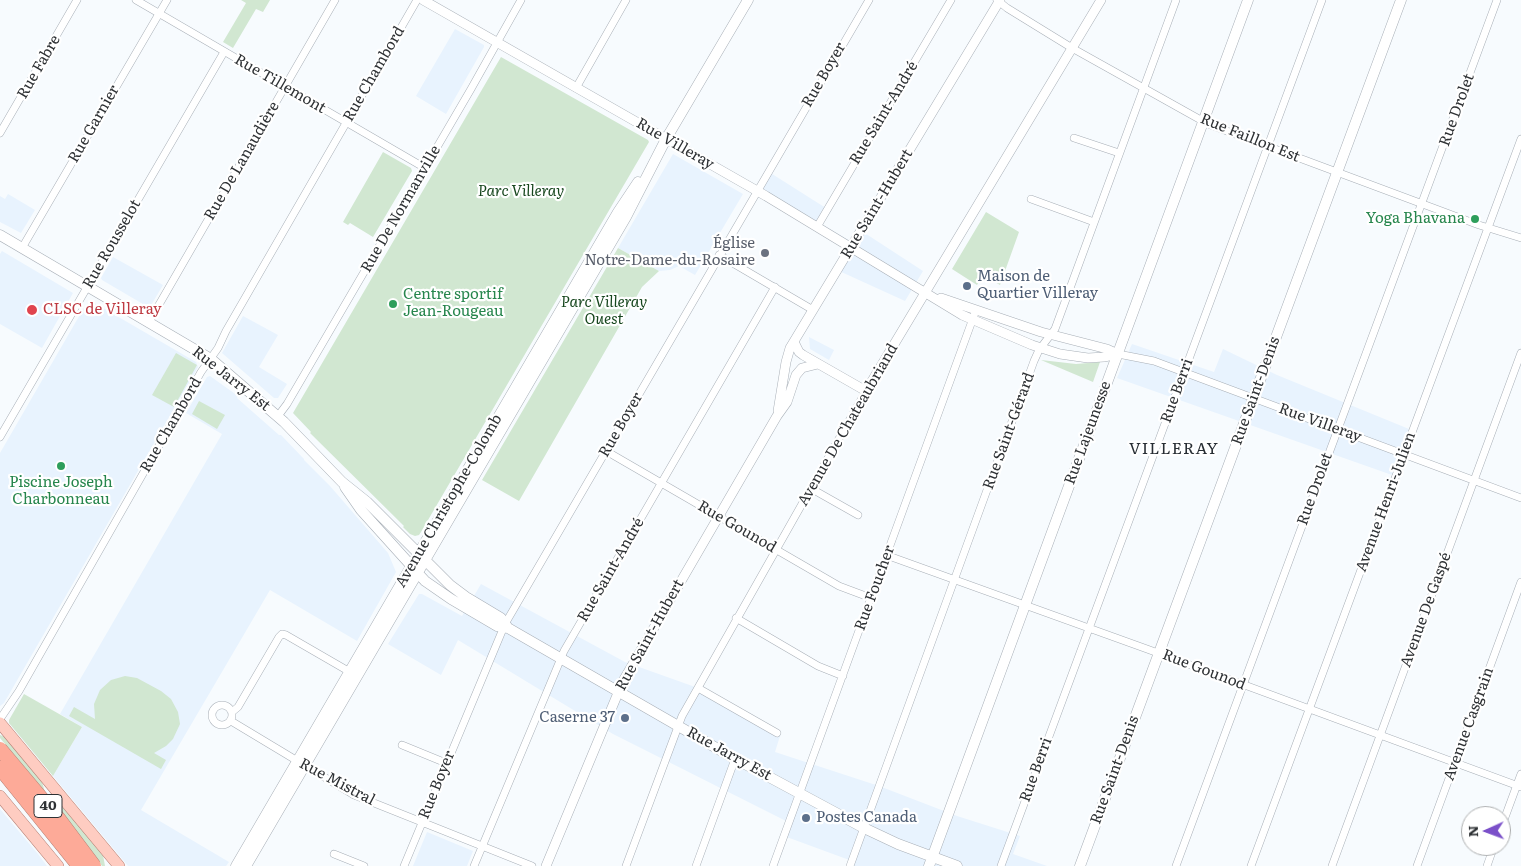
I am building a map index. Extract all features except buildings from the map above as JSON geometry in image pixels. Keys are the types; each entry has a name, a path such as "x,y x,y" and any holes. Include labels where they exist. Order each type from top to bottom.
{"highway":[{"name":"40","path":"0,748 58,818 94,866"},
{"name":"40","path":"0,768 79,866"}],"main road":[{"name":"Avenue Christophe-Colomb","path":"246,866 350,672 422,557 618,212 666,139 748,0"},
{"name":"Rue Lajeunesse","path":"930,861 1248,0"},
{"name":"Rue Saint-Denis","path":"1080,866 1401,0"},
{"name":"Rue Jarry Est","path":"0,235 211,359 278,416 342,482 363,498 456,589 501,618 505,626"},
{"name":"Rue Jarry Est","path":"342,482 353,501 414,569 425,581 444,595 497,626 505,626 735,759 864,828 930,861 957,866"},
{"name":"Avenue Christophe-Colomb","path":"236,866 301,763 414,569"},
{"path":"0,723 54,795 119,866"},
{"path":"0,796 58,866"},
{"path":"23,824 32,816"}],"street":[{"name":"Rue Fabre","path":"0,133 77,0"},
{"name":"Rue Tillemont","path":"136,0 424,168"},
{"name":"Rue Garnier","path":"22,248 167,0"},
{"name":"Rue De Lanaudière","path":"149,322 335,0"},
{"name":"Rue Chambord","path":"0,719 19,691 201,372 211,359 417,0"},
{"name":"Rue Villeray","path":"423,0 757,191 972,319 1060,354 1083,358 1118,354"},
{"name":"Rue De Normanville","path":"278,416 521,0"},
{"path":"576,88 626,0"},
{"name":"Rue Boyer","path":"404,866 505,626 869,0"},
{"name":"Rue Saint-André","path":"817,227 950,0"},
{"name":"Avenue De Chateaubriand","path":"626,866 682,716 866,391 1100,0"},
{"name":"Rue Saint-Gérard","path":"850,866 1034,361 1055,329 1176,0"},
{"name":"Rue Berri","path":"1001,866 1322,0"},
{"name":"Rue Drolet","path":"1176,866 1497,0"},
{"name":"Rue Faillon Est","path":"999,1 1072,48 1204,122 1422,204 1521,238"},
{"name":"Rue Saint-Hubert","path":"777,416 787,356 794,342 999,1"},
{"name":"Rue Rousselot","path":"0,437 224,52"},
{"path":"1074,138 1119,153"},
{"name":"Avenue Henri-Julien","path":"1251,866 1521,141"},
{"path":"1031,199 1094,222"},
{"path":"719,255 814,310"},
{"name":"Rue Saint-André","path":"474,866 560,658 774,287"},
{"name":"Rue Villeray","path":"925,292 1051,335 1108,349 1118,354 1150,360 1521,498"},
{"name":"Rue Foucher","path":"773,866 976,310"},
{"path":"794,342 803,355 866,391"},
{"name":"Avenue De Gaspé","path":"1332,866 1521,354"},
{"name":"Rue Saint-Hubert","path":"546,866 618,692 718,517 787,402 799,371 806,366 818,364"},
{"name":"Rue Gounod","path":"606,451 839,586 870,598"},
{"path":"812,488 858,515"},
{"name":"Rue Gounod","path":"886,555 1025,604 1519,786"},
{"name":"Avenue Casgrain","path":"1417,866 1521,582"},
{"path":"736,618 818,666 843,676"},
{"path":"231,721 232,712 238,707 281,635 286,635 350,672"},
{"path":"698,688 778,733"},
{"name":"Rue Mistral","path":"232,712 228,707 222,705 216,707 212,714 213,720 218,725 225,726 231,721 354,794 532,866"},
{"path":"402,745 446,763"},
{"path":"696,866 735,759"},
{"path":"1510,806 1519,786 1521,774"},
{"path":"334,854 364,866"}],"shaded area":[{"path":"455,29 484,45 484,47 446,114 416,96"},
{"path":"673,154 743,194 695,275 679,266 670,270 659,271 618,248"},
{"path":"769,172 829,210 821,224 850,241 857,228 923,271 905,301 837,270 851,248 757,191"},
{"path":"8,194 35,210 21,233 0,222 0,196 5,199"},
{"name":"CLSC de Villeray","path":"2,251 73,293 42,348 0,324 0,254"},
{"path":"113,257 163,285 150,307 102,280 101,278"},
{"path":"91,301 196,362 198,367 4,703 0,706 0,453 85,306"},
{"path":"243,316 278,335 259,367 287,384 278,398 274,398 222,353"},
{"path":"809,337 834,350 829,360 810,349"},
{"path":"1132,344 1214,372 1223,349 1277,375 1409,429 1392,475 1117,378"},
{"path":"210,376 238,396 237,398 281,435 330,486 388,553 396,572 357,641 270,590 141,810 229,862 226,866 128,866 53,776 82,727 60,714 222,434 186,413 207,377"},
{"path":"481,584 625,662 698,688 780,736 775,752 879,786 957,816 1020,836 1013,854 1047,866 850,866 852,861 784,836 790,823 613,734 458,640 441,675 388,644 419,594 462,616"},
{"path":"0,809 38,854 47,866 0,866"},
{"path":"427,832 473,851 467,866 413,866"}],"green space":[{"path":"241,0 270,0 263,12 256,9 233,48 223,42 246,3"},
{"name":"Parc Villeray","path":"501,57 649,142 421,532 415,536 403,527 310,433 293,413"},
{"path":"383,152 411,168 412,171 373,237 350,223 348,225 343,222"},
{"path":"986,212 1019,232 1000,285 983,275 977,285 952,269"},
{"name":"Parc Villeray Ouest","path":"618,248 659,271 642,287 519,501 482,480"},
{"path":"176,353 197,365 174,407 152,395"},
{"path":"1041,360 1076,364 1100,362 1093,382"},
{"path":"199,401 225,415 217,429 192,414"},
{"path":"125,676 137,678 161,691 171,699 178,712 180,724 173,739 154,753 166,760 161,769 69,716 74,707 95,719 94,704 100,690 111,680"},
{"path":"24,694 82,727 53,776 9,723"},
{"path":"0,735 5,737 42,782 45,792 0,738"},
{"path":"56,806 63,808 67,812 103,855 105,866 102,866"}],"place":[{"name":"Yoga Bhavana","path":"1475,219"},
{"name":"Église Notre-Dame-du-Rosaire","path":"765,253"},
{"name":"Maison de Quartier Villeray","path":"967,286"},
{"name":"Centre sportif Jean-Rougeau","path":"393,304"},
{"name":"CLSC de Villeray","path":"32,310"},
{"name":"Piscine Joseph Charbonneau","path":"61,466"},
{"name":"Caserne 37","path":"625,718"},
{"name":"Postes Canada","path":"806,818"}],"district":[{"name":"VILLERAY","path":"1174,449"}]}
